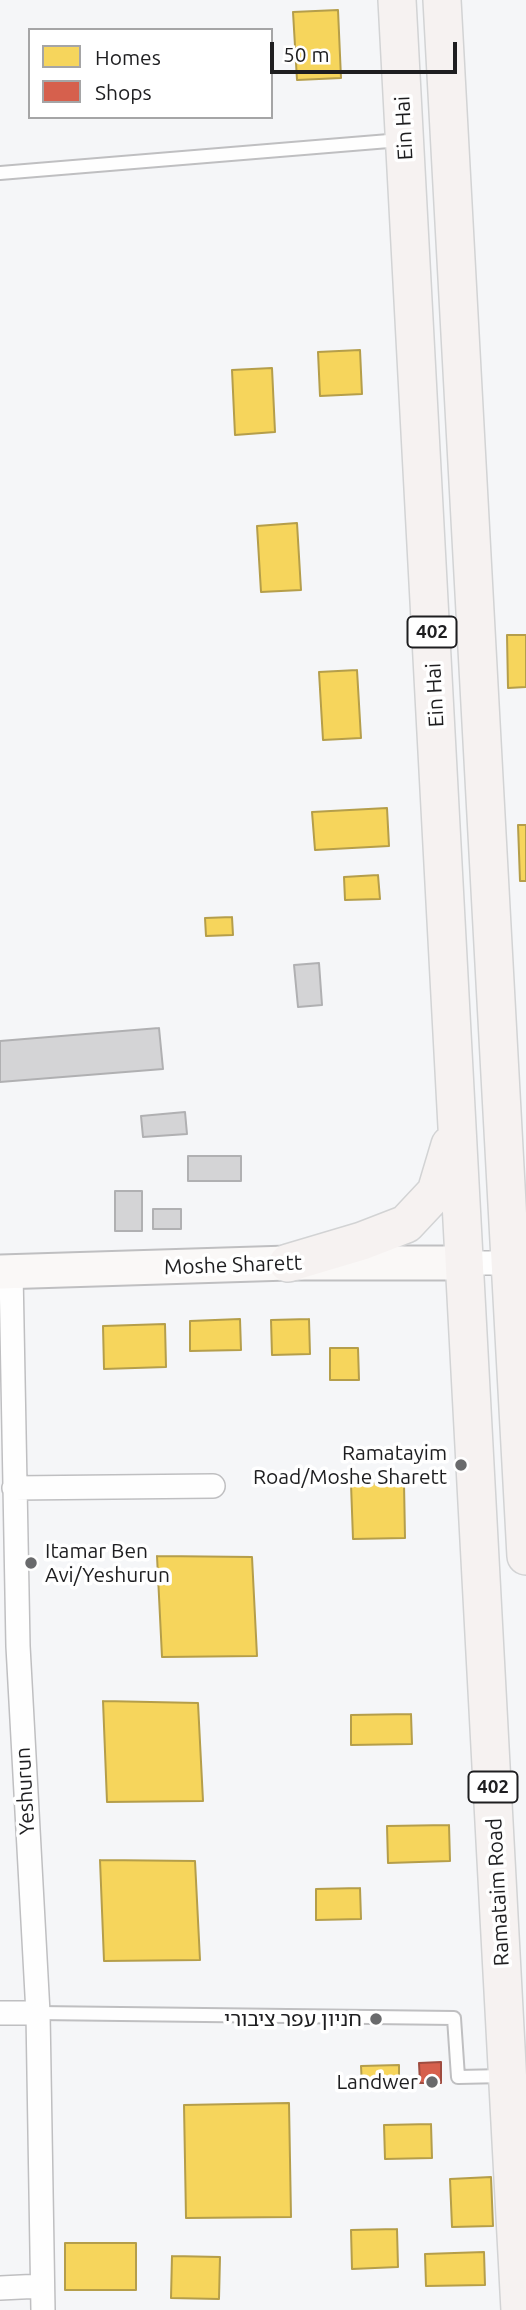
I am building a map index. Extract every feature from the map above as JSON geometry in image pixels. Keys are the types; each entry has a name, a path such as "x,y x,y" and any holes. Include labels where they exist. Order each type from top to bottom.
{"main road":[{"name":"Ein Hai","path":"397,0 466,1263"},
{"name":"402","path":"442,0 518,1263 526,1556"},
{"path":"288,1263 362,1241 406,1224 436,1192 458,1117"},
{"name":"Ramataim Road","path":"466,1263 520,2310"}],"street":[{"name":"Moshe Sharett","path":"5,1272 288,1263 466,1263"},
{"path":"466,1263 518,1263"},
{"name":"Yeshurun","path":"5,1272 15,1488 9,1646 38,2013 43,2310"},
{"path":"15,1488 213,1486"},
{"path":"0,2013 38,2013"},
{"path":"0,2288 42,2286"}],"lane":[{"path":"0,173 405,140"},
{"path":"38,2013 454,2018 458,2077 508,2076"}],"building: Homes":[{"path":"338,10 341,78 297,80 293,12"},
{"path":"360,350 362,394 320,396 318,352"},
{"path":"272,368 275,432 235,435 232,370"},
{"path":"297,523 301,590 261,592 257,526"},
{"path":"507,635 526,635 526,687 508,688"},
{"path":"357,670 361,738 323,740 319,672"},
{"path":"387,808 389,846 315,850 312,812"},
{"path":"518,825 526,825 526,881 520,881"},
{"path":"378,875 380,899 345,900 344,877"},
{"path":"232,917 233,935 206,936 205,918"},
{"path":"240,1319 241,1350 190,1351 190,1321"},
{"path":"309,1319 310,1354 272,1355 271,1320"},
{"path":"165,1324 166,1367 104,1369 103,1326"},
{"path":"330,1348 358,1348 359,1380 330,1380"},
{"path":"404,1483 405,1538 353,1539 351,1484"},
{"path":"157,1556 252,1557 257,1656 162,1657"},
{"path":"103,1701 198,1703 203,1801 107,1802"},
{"path":"411,1714 412,1744 351,1745 351,1715"},
{"path":"449,1825 450,1861 388,1863 387,1826"},
{"path":"100,1860 195,1861 200,1960 104,1961"},
{"path":"360,1888 361,1919 316,1920 316,1889"},
{"path":"399,2065 399,2085 362,2086 361,2066"},
{"path":"289,2103 291,2217 186,2218 184,2105"},
{"path":"431,2124 432,2158 385,2159 384,2125"},
{"path":"491,2177 493,2226 452,2227 450,2179"},
{"path":"397,2229 398,2267 352,2269 351,2230"},
{"path":"65,2243 136,2243 136,2290 65,2290"},
{"path":"484,2252 485,2285 426,2286 425,2254"},
{"path":"172,2256 220,2257 219,2299 171,2298"}],"building: Shops":[{"path":"441,2062 441,2083 420,2083 419,2063"}],"building: Other":[{"path":"319,963 322,1005 298,1007 294,965"},
{"path":"159,1028 163,1069 0,1082 0,1041"},
{"path":"185,1112 187,1134 143,1137 141,1116"},
{"path":"188,1156 241,1156 241,1181 188,1181"},
{"path":"115,1191 142,1191 142,1231 115,1231"},
{"path":"153,1209 181,1209 181,1229 153,1229"}],"place":[{"name":"Ramatayim Road/Moshe Sharett","path":"461,1465"},
{"name":"Itamar Ben Avi/Yeshurun","path":"31,1563"},
{"name":"חניון עפר ציבורי","path":"376,2019"},
{"name":"Landwer","path":"432,2082"}]}
